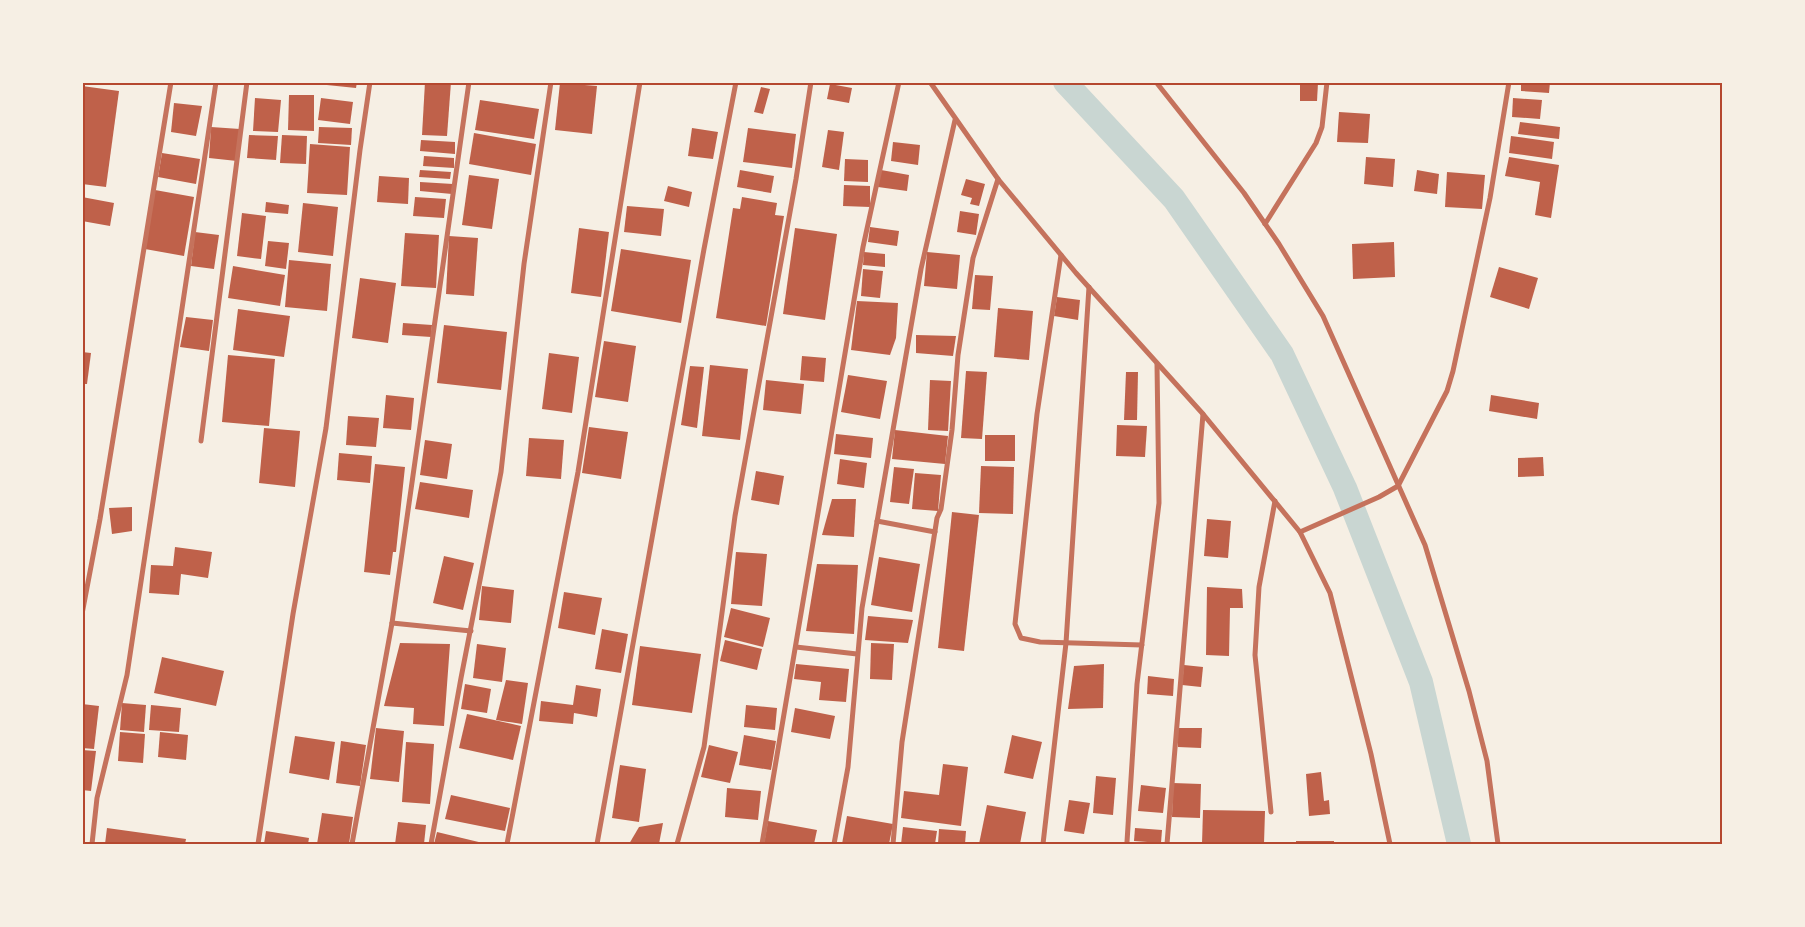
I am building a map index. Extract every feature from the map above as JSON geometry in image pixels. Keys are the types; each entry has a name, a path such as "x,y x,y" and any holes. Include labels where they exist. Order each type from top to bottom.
{"street":[{"path":"82,614 102,509 171,82"},
{"path":"92,844 97,798 126,675 216,82"},
{"path":"201,441 247,82"},
{"path":"258,844 293,614 326,428 370,82"},
{"path":"352,844 392,623 469,82"},
{"path":"431,844 500,472 524,264 551,82"},
{"path":"507,844 578,472 640,82"},
{"path":"597,844 704,249 736,82"},
{"path":"676,844 704,747 735,516 794,188 811,82"},
{"path":"762,844 863,247 899,82"},
{"path":"930,82 998,179 1061,255 1203,414 1300,532 1330,593 1368,744 1390,844"},
{"path":"1156,82 1244,193 1323,316 1425,544 1469,692 1487,761 1498,844"},
{"path":"1265,224 1316,143 1322,126 1327,82"},
{"path":"1300,532 1398,486 1447,391 1490,198 1510,82"},
{"path":"834,844 848,766 862,608 921,269 955,120"},
{"path":"893,844 902,742 937,518 941,509 952,430 958,355 973,258 998,179"},
{"path":"1061,255 1037,414 1015,624 1021,638 1040,642 1142,645"},
{"path":"1043,844 1066,643 1089,287"},
{"path":"1127,842 1137,684 1159,503 1157,363"},
{"path":"1167,844 1203,414"},
{"path":"1271,812 1254,655 1259,587 1275,501"},
{"path":"877,521 935,532"},
{"path":"392,623 471,631"},
{"path":"796,647 857,654"}],"building":[{"path":"317,82 357,82 356,88 317,84"},
{"path":"425,82 451,82 447,136 422,135"},
{"path":"1300,82 1318,83 1317,101 1300,101"},
{"path":"1521,82 1550,82 1549,93 1521,91"},
{"path":"560,83 597,86 592,134 555,130"},
{"path":"830,84 852,88 849,103 827,99"},
{"path":"82,86 119,91 106,187 82,184"},
{"path":"761,87 770,89 763,114 754,112"},
{"path":"289,95 314,95 314,131 288,130"},
{"path":"255,98 281,100 278,132 253,131"},
{"path":"321,98 353,102 350,124 318,120"},
{"path":"1513,98 1542,100 1540,119 1512,117"},
{"path":"480,100 539,109 534,139 475,130"},
{"path":"174,103 202,106 196,136 171,132"},
{"path":"1339,112 1370,114 1368,143 1337,142"},
{"path":"1520,122 1560,127 1559,139 1518,134"},
{"path":"211,127 240,129 237,161 209,158"},
{"path":"319,127 352,128 351,145 318,143"},
{"path":"692,128 718,132 713,159 688,156"},
{"path":"748,128 796,134 792,168 743,162"},
{"path":"828,130 844,132 839,170 822,167"},
{"path":"474,133 536,144 531,175 469,164"},
{"path":"249,135 278,136 276,160 247,158"},
{"path":"282,135 307,136 306,164 280,163"},
{"path":"1511,136 1554,142 1552,159 1509,153"},
{"path":"421,140 455,142 455,154 420,151"},
{"path":"893,142 920,145 918,165 891,161"},
{"path":"310,144 350,147 347,195 307,193"},
{"path":"162,153 200,159 196,184 158,177"},
{"path":"424,156 454,158 454,168 423,166"},
{"path":"1366,157 1395,159 1393,187 1364,184"},
{"path":"1509,157 1559,165 1551,218 1535,215 1540,182 1505,176"},
{"path":"845,159 868,160 868,182 844,181"},
{"path":"420,170 451,172 450,179 419,177"},
{"path":"740,170 774,176 771,193 737,187"},
{"path":"881,170 909,175 907,191 878,187"},
{"path":"1417,170 1439,174 1437,194 1414,191"},
{"path":"1447,172 1485,175 1482,209 1445,207"},
{"path":"469,175 499,179 492,229 462,225"},
{"path":"379,176 409,178 408,204 377,202"},
{"path":"966,179 985,184 979,206 970,204 972,198 961,195"},
{"path":"420,182 453,184 452,194 420,191"},
{"path":"844,185 870,186 870,207 843,206"},
{"path":"668,186 692,192 689,207 664,201"},
{"path":"155,190 194,197 184,256 145,249"},
{"path":"82,197 114,203 110,226 82,221"},
{"path":"415,197 446,199 444,218 413,216"},
{"path":"742,197 777,203 775,215 784,216 766,326 716,318 733,208 740,209"},
{"path":"266,202 289,205 288,214 265,212"},
{"path":"303,203 338,207 333,256 298,252"},
{"path":"627,206 664,209 661,236 624,232"},
{"path":"960,211 979,214 976,235 957,232"},
{"path":"242,213 266,216 261,259 237,256"},
{"path":"870,227 899,231 897,246 868,242"},
{"path":"579,228 609,232 601,297 571,293"},
{"path":"795,228 837,234 825,320 783,314"},
{"path":"195,232 219,235 214,269 191,266"},
{"path":"405,233 439,235 436,288 401,286"},
{"path":"449,236 478,238 474,296 446,294"},
{"path":"268,241 289,243 286,269 265,266"},
{"path":"1394,242 1395,277 1353,279 1352,244"},
{"path":"621,249 691,260 681,323 611,311"},
{"path":"864,252 885,254 885,267 863,265"},
{"path":"927,252 960,255 957,289 924,286"},
{"path":"289,260 331,264 327,311 285,307"},
{"path":"233,266 285,275 280,306 228,298"},
{"path":"1499,267 1538,278 1529,309 1490,297"},
{"path":"863,269 883,271 880,298 861,296"},
{"path":"975,275 993,276 990,310 972,309"},
{"path":"360,278 396,283 388,343 352,338"},
{"path":"1057,297 1080,300 1078,320 1054,316"},
{"path":"857,301 898,303 896,338 890,355 851,350"},
{"path":"998,308 1033,311 1029,360 994,357"},
{"path":"238,309 290,316 284,357 233,350"},
{"path":"186,317 213,320 209,351 180,347"},
{"path":"403,323 432,325 431,337 402,335"},
{"path":"444,325 507,332 501,390 437,383"},
{"path":"916,335 956,336 953,356 916,353"},
{"path":"604,341 636,346 628,402 595,397"},
{"path":"82,352 91,353 87,384 82,384"},
{"path":"549,353 579,357 572,413 542,409"},
{"path":"228,355 275,359 269,426 222,422"},
{"path":"802,356 826,358 824,382 800,380"},
{"path":"710,365 748,369 740,440 702,436"},
{"path":"690,366 704,367 697,428 681,425"},
{"path":"966,371 987,372 982,439 961,438"},
{"path":"1126,372 1138,372 1137,420 1124,420"},
{"path":"848,375 887,381 880,419 841,412"},
{"path":"766,380 804,384 801,414 763,410"},
{"path":"930,380 951,381 948,431 928,430"},
{"path":"386,395 414,398 411,430 383,428"},
{"path":"1491,395 1539,403 1537,419 1489,411"},
{"path":"348,416 379,418 376,447 346,445"},
{"path":"1117,425 1147,426 1145,457 1116,456"},
{"path":"589,427 628,432 621,479 582,473"},
{"path":"264,428 300,431 295,487 259,483"},
{"path":"895,430 948,436 945,464 892,459"},
{"path":"836,434 873,438 871,458 834,454"},
{"path":"985,435 1015,435 1015,461 985,461"},
{"path":"529,438 564,440 561,479 526,476"},
{"path":"425,440 452,444 447,479 420,475"},
{"path":"339,453 372,456 370,483 337,480"},
{"path":"1543,457 1544,476 1518,477 1518,458"},
{"path":"840,459 867,463 864,488 837,484"},
{"path":"375,464 405,467 396,552 393,552 390,575 364,572"},
{"path":"981,466 1014,467 1013,514 979,513"},
{"path":"894,467 914,469 909,504 890,502"},
{"path":"756,471 784,476 779,505 751,500"},
{"path":"915,473 941,475 938,511 912,509"},
{"path":"420,482 473,490 469,518 415,509"},
{"path":"832,499 856,499 854,537 822,535"},
{"path":"132,507 132,531 112,534 109,508"},
{"path":"952,512 979,515 964,651 938,648"},
{"path":"1207,519 1231,521 1228,558 1204,556"},
{"path":"175,547 212,552 208,578 181,574 179,595 149,593 151,565 173,566"},
{"path":"736,552 767,554 762,606 731,604"},
{"path":"444,556 474,563 463,610 433,603"},
{"path":"879,557 920,564 912,612 871,605"},
{"path":"817,564 858,565 854,634 806,631"},
{"path":"482,586 514,590 511,623 479,620"},
{"path":"1207,587 1242,589 1243,608 1230,608 1229,656 1206,655"},
{"path":"564,592 602,598 595,635 558,628"},
{"path":"731,608 770,618 763,647 724,637"},
{"path":"868,616 913,620 908,643 865,640"},
{"path":"602,629 628,634 621,673 595,669"},
{"path":"725,640 762,649 757,670 720,661"},
{"path":"400,643 450,644 444,726 413,724 414,708 384,706"},
{"path":"871,643 894,644 892,680 870,679"},
{"path":"477,644 506,648 502,682 473,678"},
{"path":"640,646 701,654 692,713 632,705"},
{"path":"162,657 224,671 216,706 154,693"},
{"path":"796,664 849,669 846,702 819,700 821,682 794,679"},
{"path":"1104,664 1103,708 1068,709 1074,666"},
{"path":"1184,665 1203,667 1201,687 1182,685"},
{"path":"1148,676 1174,679 1173,696 1147,694"},
{"path":"506,680 528,683 522,724 496,720"},
{"path":"465,684 491,689 487,713 461,709"},
{"path":"576,685 601,689 597,717 574,713 573,724 539,721 541,701 573,705"},
{"path":"122,703 146,705 144,732 120,730"},
{"path":"82,704 99,706 94,749 82,748"},
{"path":"151,705 181,708 179,732 149,730"},
{"path":"746,705 777,708 775,730 744,727"},
{"path":"795,708 835,716 830,739 791,732"},
{"path":"467,714 521,726 513,760 459,748"},
{"path":"376,728 404,731 399,782 370,779"},
{"path":"1178,728 1202,728 1201,748 1178,747"},
{"path":"120,732 145,734 143,763 118,761"},
{"path":"160,732 188,735 186,760 158,757"},
{"path":"744,735 776,741 771,770 739,765"},
{"path":"1012,735 1042,742 1033,779 1004,773"},
{"path":"295,736 335,742 329,780 289,773"},
{"path":"341,741 366,745 360,786 336,783"},
{"path":"406,742 434,744 430,804 402,802"},
{"path":"709,745 738,752 730,783 701,777"},
{"path":"82,750 96,751 91,791 82,790"},
{"path":"943,764 968,767 961,826 901,818 904,791 939,795"},
{"path":"620,765 646,769 639,822 612,818"},
{"path":"1321,772 1324,801 1329,800 1330,814 1309,816 1306,774"},
{"path":"1096,776 1116,778 1113,815 1093,813"},
{"path":"1173,783 1201,784 1200,818 1172,817"},
{"path":"1141,785 1166,788 1163,813 1138,811"},
{"path":"727,788 761,791 758,820 725,817"},
{"path":"451,795 510,808 505,831 445,819"},
{"path":"1069,800 1090,803 1084,834 1064,831"},
{"path":"987,805 1026,812 1020,844 979,844"},
{"path":"1203,810 1265,811 1264,844 1202,844"},
{"path":"322,813 353,817 349,844 317,844"},
{"path":"847,816 893,824 889,844 842,844"},
{"path":"768,821 817,830 814,844 764,844"},
{"path":"398,822 426,825 424,844 395,844"},
{"path":"663,823 659,844 629,844 639,827"},
{"path":"903,827 937,831 935,844 901,844"},
{"path":"107,828 186,839 185,844 105,844"},
{"path":"1135,828 1162,830 1161,843 1134,841"},
{"path":"939,829 966,831 965,844 938,844"},
{"path":"266,831 309,838 308,844 264,844"},
{"path":"437,832 487,844 434,844"},
{"path":"1296,841 1334,841 1334,844 1296,844"}],"waterway":[{"path":"1065,82 1174,199 1282,354 1345,488 1421,682 1459,844"}]}
